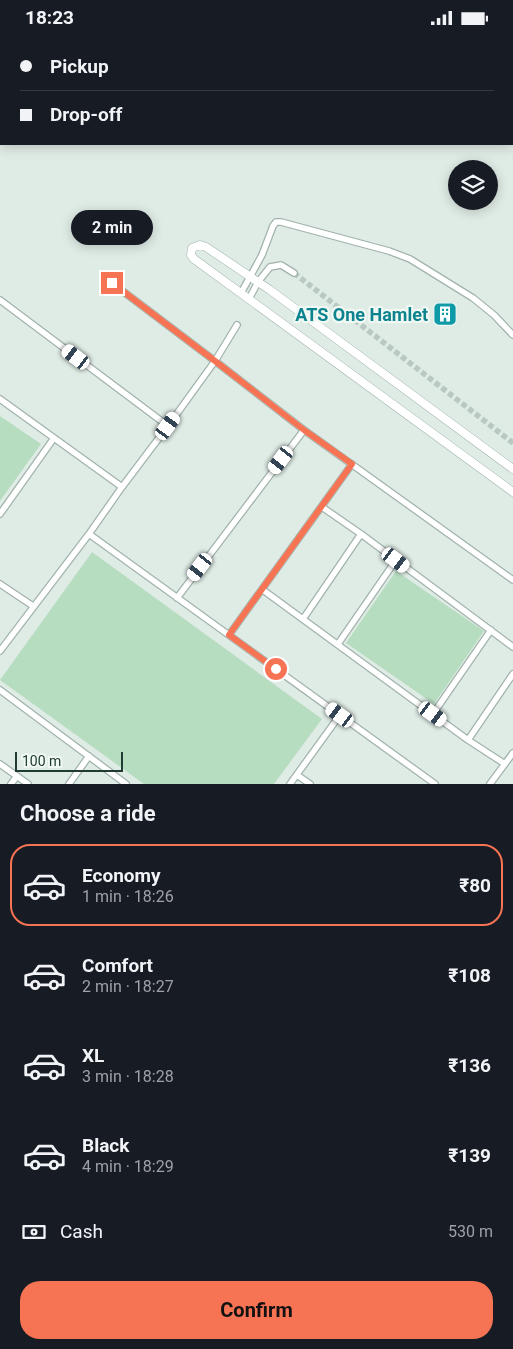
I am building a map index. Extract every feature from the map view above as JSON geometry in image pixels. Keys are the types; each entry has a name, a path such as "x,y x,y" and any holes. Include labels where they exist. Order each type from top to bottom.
{"street":[{"path":"241,293 262,255 273,226 276,223 288,223 389,251 410,259 473,298 494,315 513,335"},
{"path":"513,469 250,276 206,247 200,245 192,248 191,255 194,259 513,492"},
{"path":"249,299 258,282 273,265 281,265 294,273"},
{"path":"112,283 304,430 513,581"},
{"path":"0,300 168,426"},
{"path":"0,651 168,426 215,361 237,325"},
{"path":"0,399 122,487"},
{"path":"177,598 304,430"},
{"path":"0,514 54,438"},
{"path":"229,635 352,464"},
{"path":"322,507 513,647"},
{"path":"89,534 435,784"},
{"path":"303,619 361,534"},
{"path":"338,644 396,560"},
{"path":"0,584 33,606"},
{"path":"263,590 468,740 505,764"},
{"path":"433,714 491,630"},
{"path":"468,740 513,674"},
{"path":"0,690 126,784"},
{"path":"290,784 340,715"},
{"path":"490,784 513,753"},
{"path":"69,784 89,757"},
{"path":"0,764 28,784"},
{"path":"297,775 310,784"},
{"path":"11,784 17,776"}],"green space":[{"path":"0,416 41,444 0,501"},
{"path":"92,552 322,719 274,784 144,784 0,680"},
{"path":"396,571 484,631 434,704 346,643"}],"tunnel":[{"path":"294,273 513,443"}],"place":[{"name":"ATS One Hamlet","path":"445,314"}],"route":[{"path":"112,283 304,430 352,464 229,635 276,669"}]}
